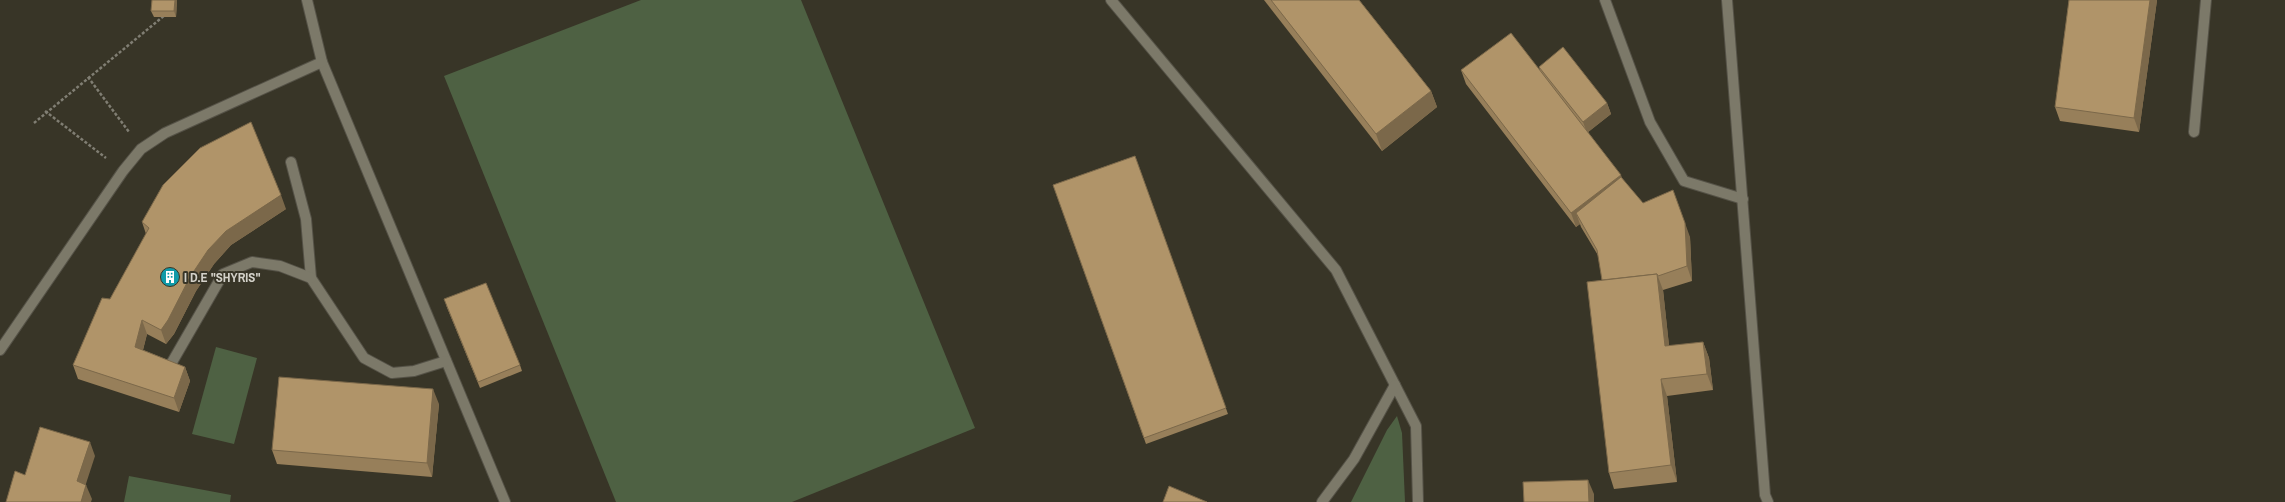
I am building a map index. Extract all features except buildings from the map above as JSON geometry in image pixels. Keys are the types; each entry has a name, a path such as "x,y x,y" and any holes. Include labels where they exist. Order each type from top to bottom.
{"lane":[{"path":"307,0 322,62 504,502"},
{"path":"1111,0 1336,270 1416,426 1418,502"},
{"path":"1604,0 1650,122 1684,181 1743,200"},
{"path":"1727,0 1765,495 1768,502"},
{"path":"2194,132 2206,0"},
{"path":"0,350 122,171 141,149 165,133 322,62"},
{"path":"291,162 306,218 311,278 364,358 392,373 414,371 446,361"},
{"path":"171,364 223,274 252,262 280,266 311,278"},
{"path":"1322,502 1354,459 1395,385"}],"path":[{"path":"34,123 45,111 88,76 140,38 168,13"},
{"path":"88,76 141,149"},
{"path":"45,111 122,171"}],"green space":[{"path":"641,0 801,0 975,428 792,502 616,502 444,76"},
{"path":"216,347 257,358 234,444 192,434"},
{"path":"1397,416 1402,433 1405,502 1351,502 1387,430"},
{"path":"129,476 231,495 230,502 124,502"}],"place":[{"name":"I D.E \"SHYRIS\"","path":"170,277"}]}
